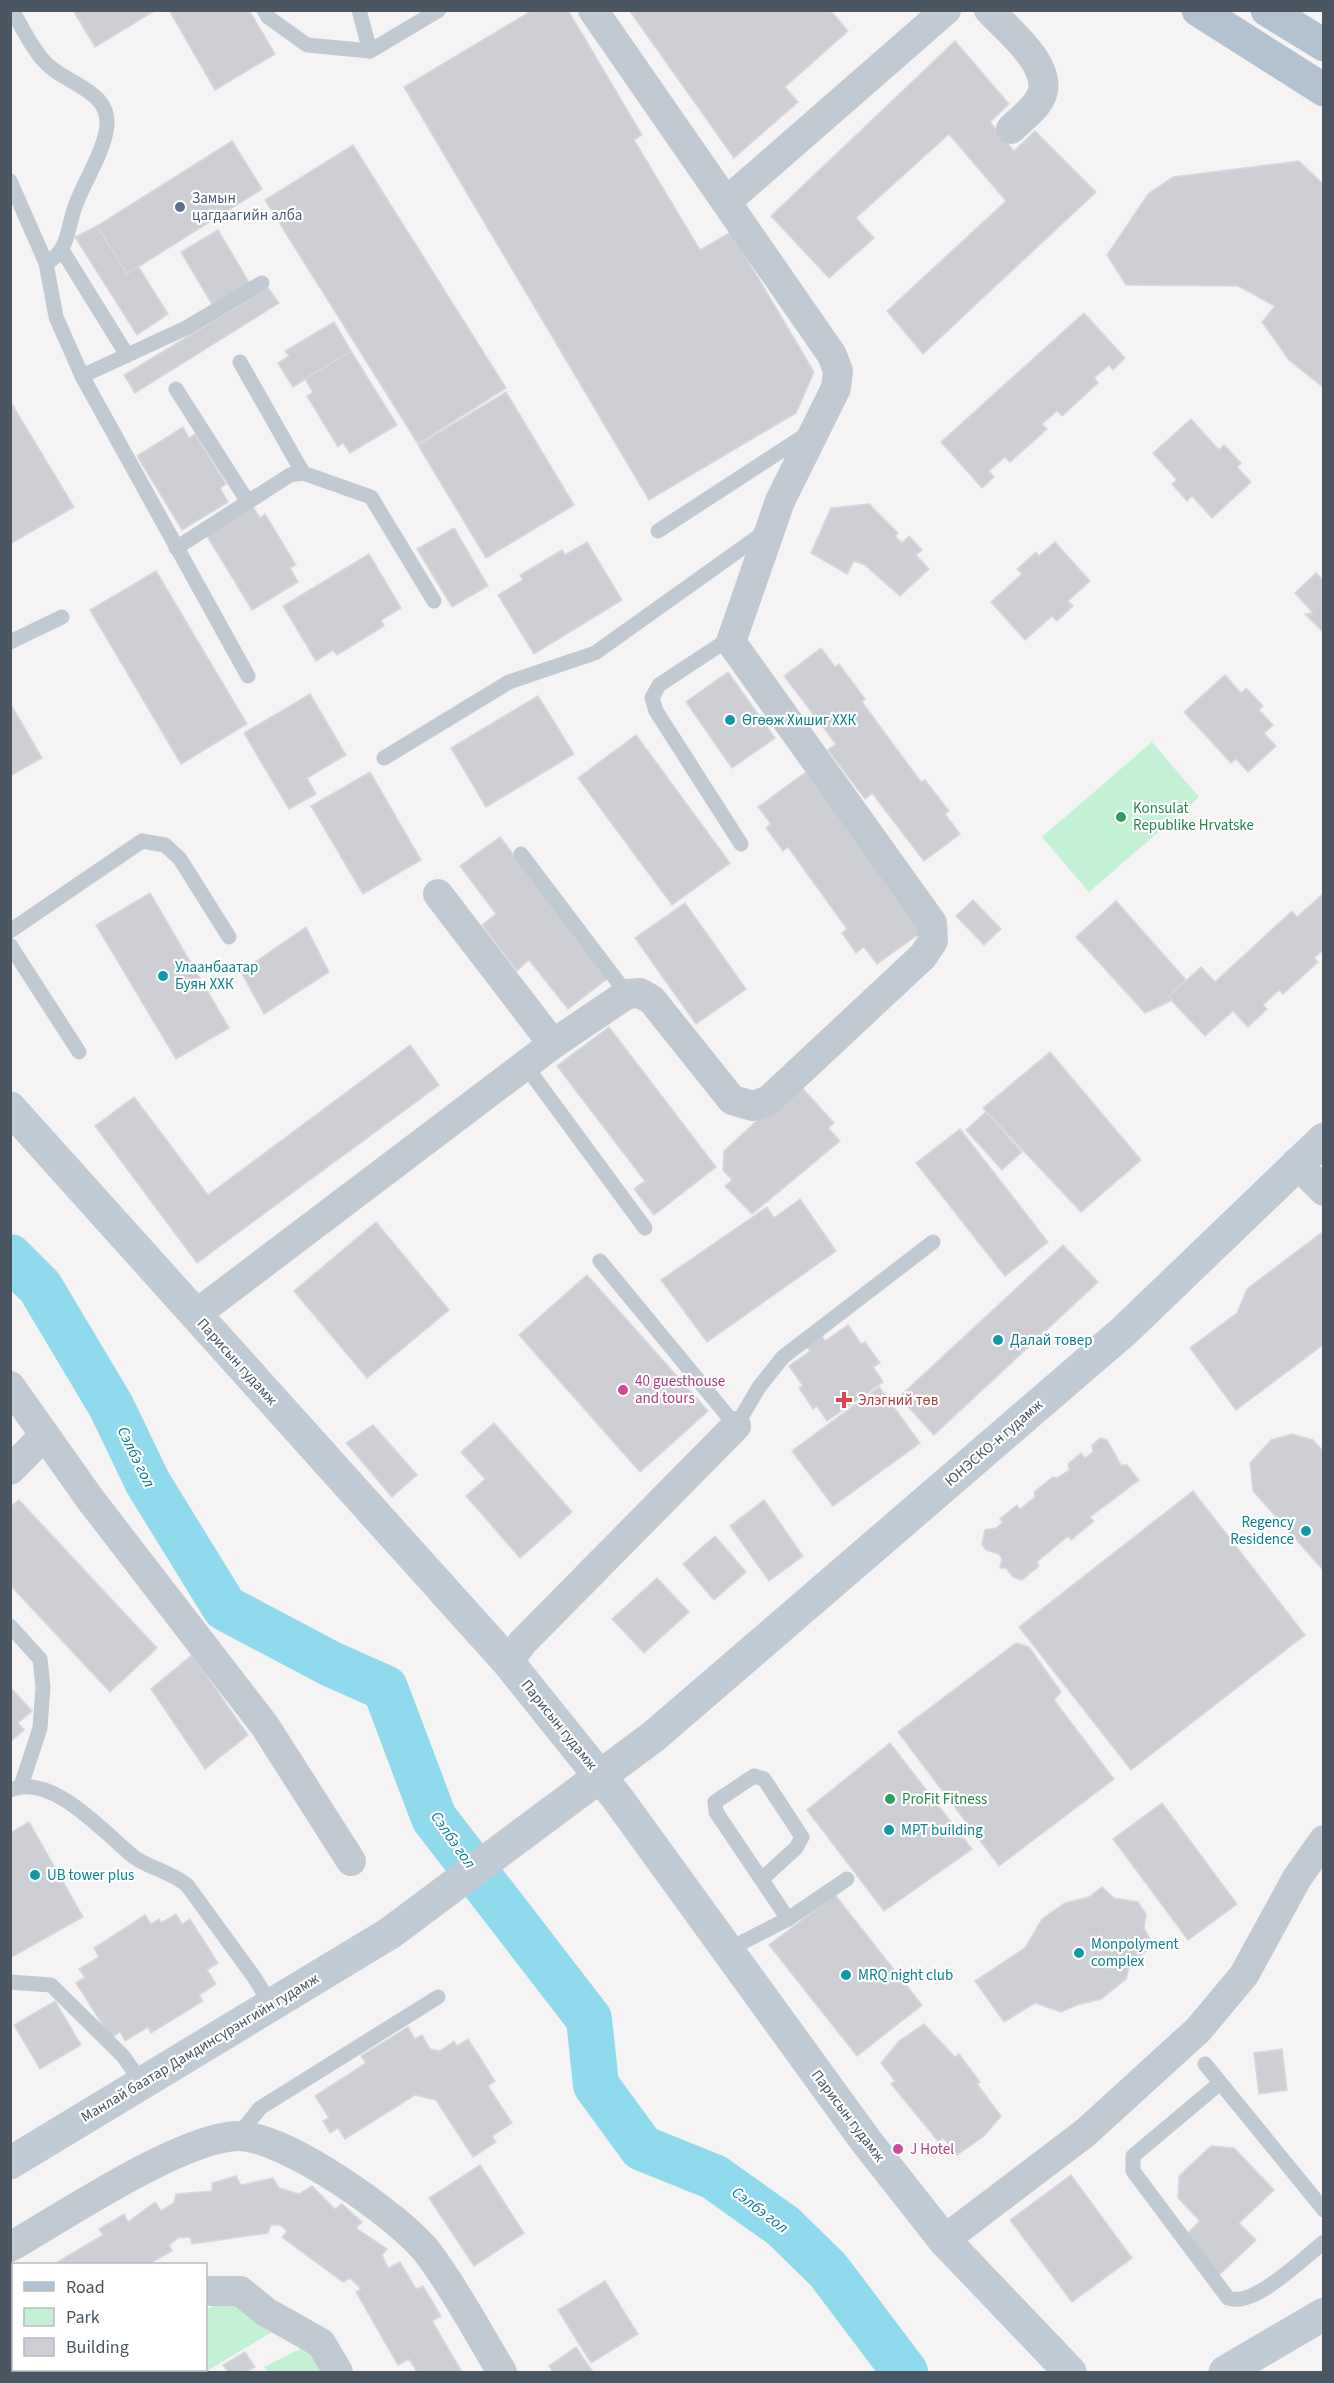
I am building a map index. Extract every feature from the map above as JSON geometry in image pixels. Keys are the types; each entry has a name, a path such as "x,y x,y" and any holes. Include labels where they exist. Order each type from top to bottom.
{"main road":[{"path":"1198,10 1323,90"},
{"path":"1267,10 1323,45"}],"street":[{"path":"195,1315 553,1044 627,994 640,993 652,1000 732,1100 753,1106 769,1100 923,956 933,941 932,923 731,642 741,620 780,501 836,388 838,371 832,355 593,10"},
{"path":"726,202 946,10"},
{"path":"988,10 1034,60 1044,80 1042,96 1011,129"},
{"path":"438,894 553,1044"},
{"name":"Парисын гудамж","path":"10,1108 508,1662 618,1799 866,2141 944,2240 1070,2373"},
{"name":"ЮНЭСКО-н гудамж","path":"390,1933 654,1736 1124,1331 1323,1139"},
{"path":"1296,1163 1323,1191"},
{"path":"10,1386 90,1499 265,1726 351,1861"},
{"path":"508,1662 522,1642 736,1426"},
{"path":"10,1470 45,1435"},
{"path":"944,2240 1085,2133 1198,2030 1244,1975 1297,1878 1323,1840"},
{"name":"Манлай баатар Дамдинсүрэнгийн гудамж","path":"10,2163 390,1933"},
{"path":"10,2247 149,2167 198,2145 238,2136 279,2147 321,2170 369,2200 399,2225 427,2252 502,2373"},
{"path":"207,2291 240,2290 266,2312 321,2343 338,2373"},
{"path":"1226,2373 1323,2314"}],"lane":[{"path":"12,10 45,63 90,91 99,100 105,114 107,129 101,152 82,188 62,250 46,263"},
{"path":"264,10 267,17 307,45 370,51 439,10"},
{"path":"359,10 370,51"},
{"path":"10,181 46,263 56,317 82,376 248,676"},
{"path":"62,250 126,355"},
{"path":"82,376 186,328 262,283"},
{"path":"240,362 303,473"},
{"path":"176,388 248,502"},
{"path":"658,531 814,429"},
{"path":"176,548 290,475 303,473 371,497 434,601"},
{"path":"384,758 509,682 595,652 769,530"},
{"path":"10,642 62,617"},
{"path":"732,637 659,685 652,698 656,711 741,844"},
{"path":"10,931 142,841 165,845 180,859 229,937"},
{"path":"521,854 627,994"},
{"path":"10,945 79,1052"},
{"path":"525,1065 645,1228"},
{"path":"600,1261 736,1426 759,1387 783,1357 933,1242"},
{"path":"10,1626 40,1659 43,1688 40,1728 16,1788 54,1794 100,1825 136,1858 173,1874 187,1885 254,1977 271,2006"},
{"path":"762,1878 796,1848 802,1837 764,1779 754,1776 715,1802 716,1812 788,1919"},
{"path":"733,1958 741,1943 788,1919 847,1879"},
{"path":"10,1982 51,1985 123,2056 142,2083"},
{"path":"238,2136 260,2108 438,1997"},
{"path":"1205,2064 1323,2210"},
{"path":"1220,2084 1145,2144 1134,2156 1133,2171 1228,2298 1237,2301 1255,2296 1323,2242"}],"green space":[{"name":"Konsulat Republike Hrvatske","path":"1152,742 1199,797 1089,892 1042,837"},
{"path":"240,2291 281,2327 207,2371 207,2309"},
{"path":"306,2346 322,2372 268,2372 264,2367"},
{"path":"130,2371 207,2371 205,2372"}],"building":[{"path":"73,10 156,10 95,47"},
{"path":"169,10 249,10 275,54 215,90"},
{"path":"533,10 568,10 642,135 634,140 700,250 731,232 814,372 796,413 649,500 404,87"},
{"path":"629,10 830,10 848,31 785,87 798,102 734,158"},
{"path":"955,41 1009,104 990,122 1014,151 1035,131 1096,192 923,354 887,311 1006,201 949,134 856,218 874,238 829,278 771,216"},
{"name":"Замын цагдаагийн алба","path":"232,141 262,189 127,274 97,226"},
{"path":"353,145 506,388 418,444 265,200"},
{"path":"1299,161 1324,185 1324,388 1289,360 1262,322 1275,306 1238,286 1126,285 1107,255 1148,194 1173,177"},
{"path":"97,226 127,274 138,266 168,314 137,335 75,237"},
{"path":"218,230 250,284 213,306 181,252"},
{"path":"268,288 279,303 135,393 124,375"},
{"path":"1084,313 1125,358 1113,370 1109,365 1094,378 1098,383 1062,416 1057,411 1042,424 1047,429 1010,462 1005,457 989,471 994,477 982,488 941,442"},
{"path":"334,322 351,351 293,387 278,363 289,356 285,351"},
{"path":"351,351 397,425 350,453 343,443 338,447 307,396 313,392 305,379"},
{"path":"506,392 574,505 486,558 418,445"},
{"path":"10,401 74,507 10,544"},
{"path":"1191,419 1219,450 1224,445 1241,463 1237,467 1251,482 1212,518 1192,496 1187,501 1172,484 1177,480 1153,453"},
{"path":"183,427 189,438 195,434 226,484 220,488 228,502 182,530 137,456"},
{"path":"869,504 898,533 895,536 902,543 909,536 922,550 916,555 929,569 900,596 865,565 854,561 847,574 811,553 831,508"},
{"path":"253,507 260,518 265,514 296,565 290,568 298,582 252,610 207,536"},
{"path":"454,528 488,586 452,607 417,549"},
{"path":"587,542 622,600 534,654 498,595 523,580 520,575 562,550 565,555"},
{"path":"1055,542 1090,581 1068,601 1073,606 1057,621 1052,616 1025,640 991,602 1022,574 1017,569 1036,552 1039,556"},
{"path":"369,554 401,608 381,620 384,626 337,655 333,650 316,661 283,606"},
{"path":"156,571 247,724 181,764 90,610"},
{"path":"1316,573 1324,581 1324,633 1305,614 1313,613 1295,593"},
{"path":"821,648 835,667 839,664 865,699 862,702 921,782 925,780 949,811 945,814 960,834 924,861 872,793 865,799 828,750 836,744 784,676"},
{"name":"Өгөөж Хишиг ХХК","path":"728,672 775,738 732,768 686,702"},
{"path":"1225,675 1241,693 1246,688 1263,706 1259,710 1273,725 1264,733 1276,746 1248,772 1236,759 1231,763 1184,712"},
{"path":"310,694 346,755 307,778 316,794 289,809 244,733"},
{"path":"538,696 574,754 486,807 451,748"},
{"path":"10,703 42,758 10,776"},
{"path":"636,735 730,863 672,905 578,778"},
{"path":"370,772 421,860 363,894 311,806"},
{"path":"806,772 923,931 877,964 864,947 856,953 842,933 847,929 788,847 783,851 766,828 771,824 758,807"},
{"path":"500,837 608,978 568,1009 529,960 517,971 482,925 496,914 460,866"},
{"name":"Улаанбаатар Буян ХХК","path":"150,893 229,1028 176,1059 96,925"},
{"path":"1324,893 1324,949 1314,958 1318,962 1283,994 1279,990 1263,1005 1267,1009 1248,1027 1233,1011 1205,1036 1168,997 1201,967 1215,982 1292,911 1297,917"},
{"path":"973,900 1001,929 984,945 956,916"},
{"path":"1116,901 1186,980 1168,997 1172,1000 1145,1013 1076,937"},
{"path":"685,903 746,989 696,1024 635,938"},
{"path":"306,927 329,972 264,1014 241,972"},
{"path":"609,1027 716,1167 654,1215 634,1189 645,1181 557,1066"},
{"path":"410,1045 439,1085 197,1263 95,1126 134,1097 208,1195"},
{"path":"1050,1052 1141,1160 1081,1212 983,1108"},
{"path":"798,1083 834,1123 828,1128 840,1141 752,1214 725,1186 732,1180 723,1170 724,1151"},
{"path":"986,1112 1022,1152 1002,1170 966,1130"},
{"path":"960,1129 1048,1242 1005,1276 916,1163"},
{"path":"800,1199 836,1251 707,1342 661,1280 767,1207 774,1218"},
{"path":"376,1222 449,1310 367,1378 294,1291"},
{"path":"1321,1233 1324,1237 1324,1344 1236,1410 1190,1348 1237,1313 1247,1289"},
{"name":"Далай товер","path":"1063,1245 1098,1282 934,1435 899,1397"},
{"path":"587,1275 708,1411 640,1472 519,1335"},
{"path":"848,1325 861,1344 865,1342 880,1363 873,1367 883,1382 827,1421 817,1406 813,1409 799,1388 803,1386 789,1366 810,1351 807,1347 822,1336 825,1341"},
{"path":"879,1387 920,1443 833,1506 792,1451"},
{"path":"494,1423 572,1512 520,1558 466,1496 485,1479 461,1452"},
{"path":"373,1425 417,1475 392,1497 346,1443"},
{"name":"Regency Residence","path":"1292,1434 1313,1440 1324,1452 1324,1571 1253,1491 1250,1463 1271,1440"},
{"path":"1100,1438 1107,1440 1121,1465 1127,1465 1139,1480 1090,1517 1094,1521 1071,1540 1068,1536 1037,1562 1039,1566 1022,1580 1013,1577 1006,1568 1000,1568 1002,1559 999,1554 986,1550 982,1544 985,1530 996,1528 1003,1522 1000,1519 1017,1505 1020,1509 1035,1497 1034,1492 1053,1477 1057,1478 1069,1470 1068,1464 1081,1453 1085,1458 1093,1452 1092,1445"},
{"path":"1193,1491 1305,1635 1131,1770 1019,1627"},
{"path":"19,1500 157,1648 110,1692 10,1585 10,1507"},
{"path":"764,1500 803,1556 769,1581 730,1526"},
{"path":"715,1536 746,1572 714,1600 683,1564"},
{"path":"657,1578 689,1612 644,1653 612,1619"},
{"path":"1016,1643 1029,1647 1061,1692 1054,1700 1114,1779 999,1866 898,1732"},
{"path":"192,1655 248,1735 205,1769 151,1689"},
{"path":"10,1687 32,1711 18,1723 24,1730 10,1742"},
{"name":"MPT building","path":"890,1743 972,1849 884,1911 807,1810"},
{"path":"1162,1803 1237,1904 1188,1940 1113,1839"},
{"name":"UB tower plus","path":"29,1822 83,1917 10,1958 10,1833"},
{"name":"Monpolyment complex","path":"1102,1887 1114,1898 1138,1902 1146,1914 1144,1928 1154,1946 1131,1961 1126,1979 1101,1999 1061,2012 1035,2003 1004,2022 975,1981 1025,1948 1042,1919 1065,1903 1089,1897"},
{"name":"MRQ night club","path":"835,1895 922,2005 857,2056 769,1945"},
{"path":"176,1914 182,1924 190,1919 218,1963 207,1970 216,1984 199,1995 203,2001 151,2033 148,2027 125,2041 120,2032 111,2038 76,1983 85,1977 79,1969 99,1957 94,1948 145,1915 151,1924 159,1919 161,1923"},
{"path":"55,2001 81,2045 40,2069 14,2025"},
{"path":"924,2024 955,2057 959,2054 980,2082 977,2084 1001,2116 984,2136 957,2155 943,2138 938,2141 891,2084 895,2081 881,2063 899,2041"},
{"path":"408,2027 415,2039 422,2035 430,2049 440,2051 454,2041 457,2046 468,2039 495,2081 488,2086 512,2123 492,2136 496,2142 473,2157 436,2100 415,2095 345,2139 338,2128 330,2133 323,2121 329,2118 315,2096 366,2063 361,2056"},
{"path":"1282,2049 1287,2090 1259,2094 1254,2053"},
{"path":"1211,2146 1234,2148 1274,2190 1239,2223 1256,2240 1219,2275 1184,2237 1200,2221 1178,2198 1179,2176"},
{"path":"480,2165 524,2233 474,2266 429,2198"},
{"path":"1071,2175 1132,2258 1072,2302 1010,2220"},
{"path":"236,2176 241,2185 273,2178 279,2188 299,2194 312,2186 335,2209 342,2204 362,2222 356,2228 387,2249 382,2255 388,2268 400,2262 416,2289 423,2286 441,2316 432,2321 462,2372 417,2372 409,2359 398,2365 356,2292 361,2289 350,2278 343,2282 282,2237 287,2231 280,2225 271,2225 268,2233 192,2244 190,2237 178,2238 169,2245 172,2251 151,2263 56,2263 103,2235 99,2229 124,2214 128,2222 155,2202 161,2211 174,2203 176,2194 212,2191 212,2183"},
{"path":"605,2281 638,2334 591,2363 558,2310"},
{"path":"10,2288 12,2288 12,2344 10,2345"},
{"path":"576,2347 593,2372 553,2372 549,2366"},
{"path":"10,2350 12,2352 12,2371 25,2372 10,2372"},
{"path":"245,2352 255,2367 246,2372 228,2372 223,2365"}],"waterway":[{"name":"Сэлбэ гол","path":"10,1257 40,1287 111,1406 148,1483 225,1608 331,1664 385,1688 434,1818 589,2019 596,2085 642,2148 714,2177 783,2226 828,2270 905,2372"}],"place":[{"name":"Замын цагдаагийн алба","path":"180,207"},
{"name":"Өгөөж Хишиг ХХК","path":"730,720"},
{"name":"Konsulat Republike Hrvatske","path":"1121,817"},
{"name":"Улаанбаатар Буян ХХК","path":"163,976"},
{"name":"Далай товер","path":"998,1340"},
{"name":"40 guesthouse and tours","path":"623,1390"},
{"name":"Элэгний төв","path":"844,1400"},
{"name":"Regency Residence","path":"1306,1531"},
{"name":"ProFit Fitness","path":"890,1799"},
{"name":"MPT building","path":"889,1830"},
{"name":"UB tower plus","path":"35,1875"},
{"name":"Monpolyment complex","path":"1079,1953"},
{"name":"MRQ night club","path":"846,1975"},
{"name":"J Hotel","path":"898,2149"}]}
